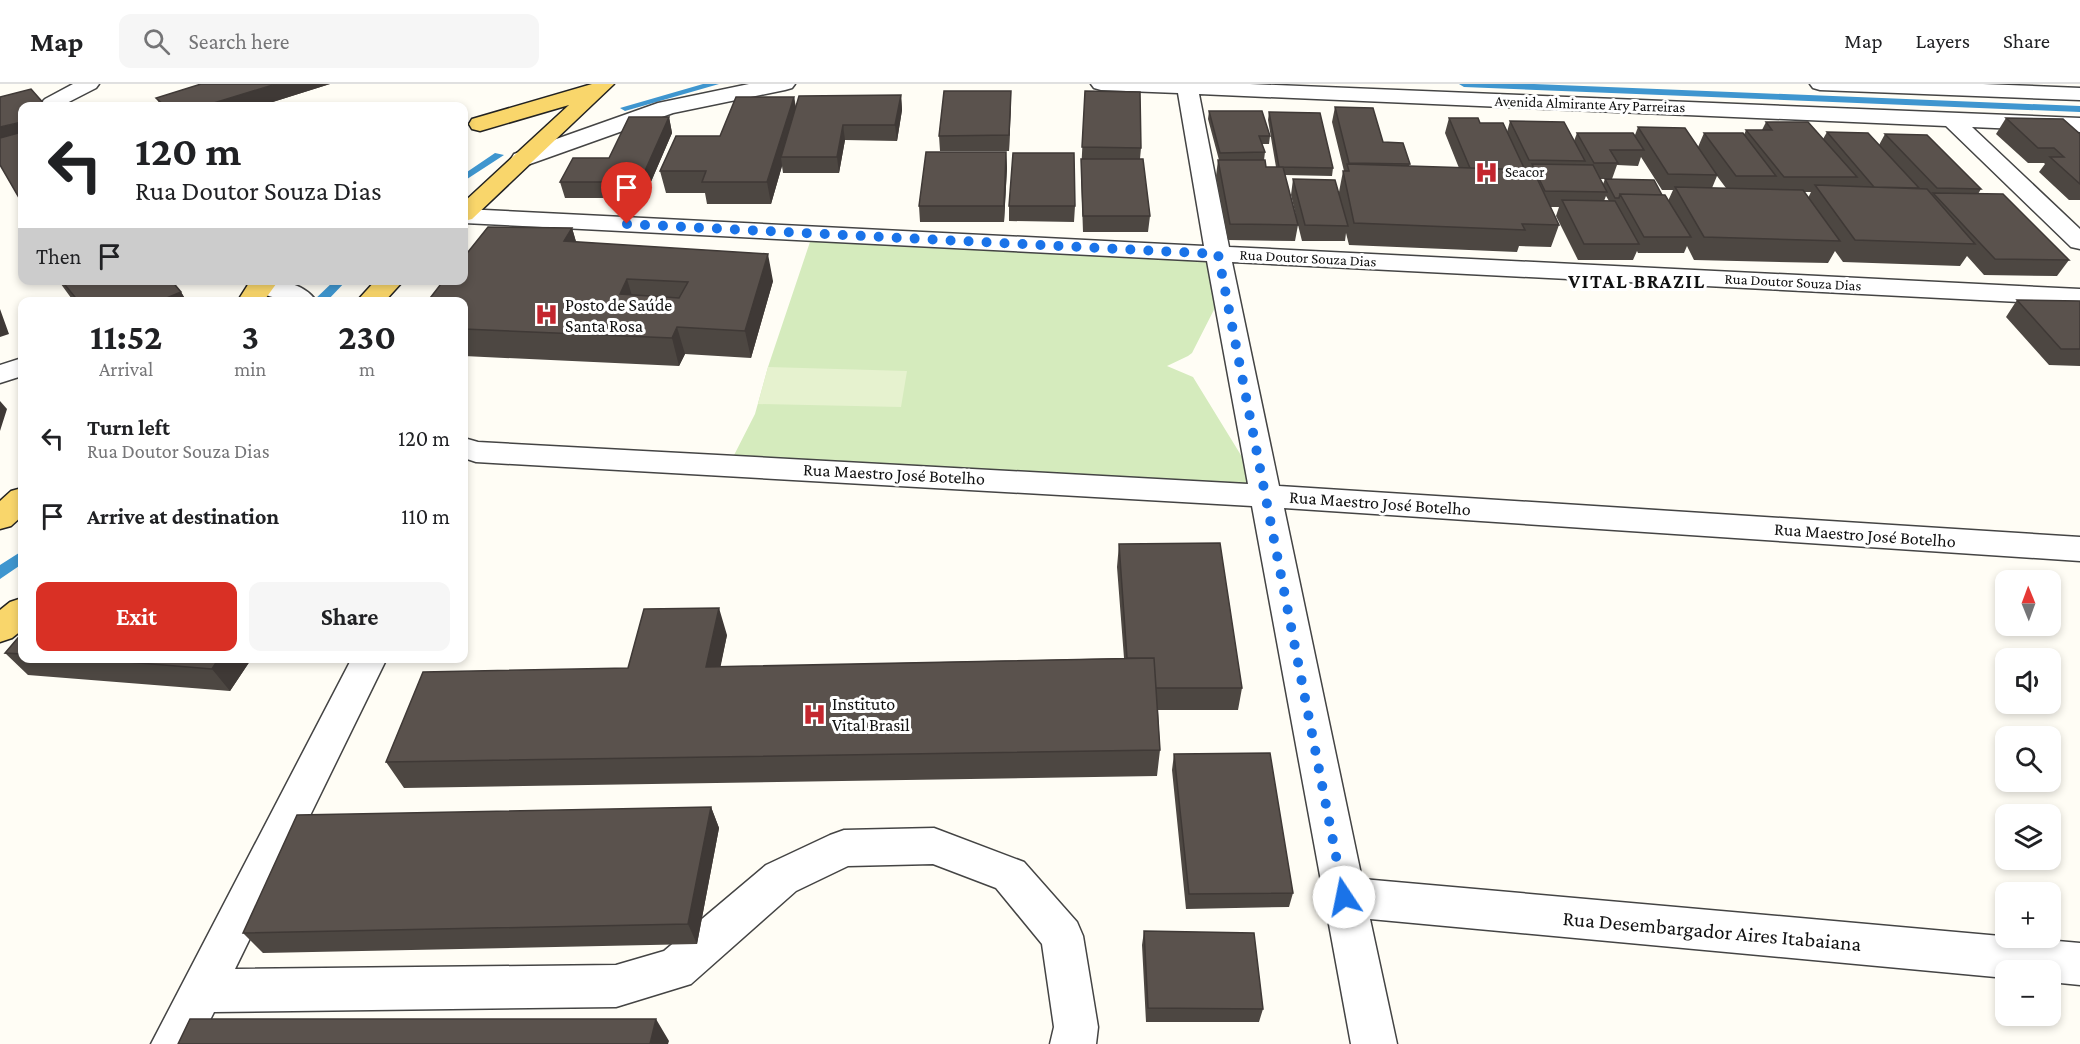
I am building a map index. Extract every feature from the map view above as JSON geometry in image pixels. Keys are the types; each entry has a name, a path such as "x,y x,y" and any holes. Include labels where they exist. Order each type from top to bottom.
{"main road":[{"path":"468,211 563,121 606,86"},
{"path":"472,130 520,101 606,86"},
{"path":"520,101 557,114 563,121"},
{"path":"374,297 386,285"},
{"path":"0,518 18,502"},
{"path":"0,629 18,614"}],"street":[{"path":"50,100 89,84"},
{"path":"522,159 666,108 716,96 785,84"},
{"name":"Avenida Almirante Ary Parreiras","path":"1101,84 2080,125"},
{"path":"1820,84 2080,94"},
{"path":"1186,86 1374,1044"},
{"path":"1952,120 2080,242"},
{"name":"Rua Doutor Souza Dias","path":"468,215 2080,297"},
{"path":"258,287 296,297"},
{"path":"0,374 18,368"},
{"name":"Rua Maestro José Botelho","path":"468,459 1266,496 2080,549"},
{"path":"174,1044 367,663"},
{"path":"201,991 616,986 676,969 781,878 844,848 934,846 1010,875 1062,936 1076,1027 1073,1044"},
{"name":"Rua Desembargador Aires Itabaiana","path":"1344,897 2080,964"}],"green space":[{"path":"813,233 1218,254 1225,288 1192,353 1167,366 1193,377 1266,496 729,465 755,414 768,367"},
{"path":"768,367 907,371 901,407 758,404"}],"building":[{"path":"201,84 276,84 217,102 160,102 156,98"},
{"path":"31,89 42,102 18,102 18,123 0,127 0,97"},
{"path":"944,91 1011,91 1009,135 939,136"},
{"path":"1085,91 1140,92 1141,148 1082,147"},
{"path":"901,95 895,125 843,125 837,157 781,157 799,96"},
{"path":"736,97 794,97 767,182 702,182 706,171 660,171 676,136 720,136"},
{"path":"1335,107 1373,108 1383,142 1403,143 1410,164 1349,163"},
{"path":"1209,111 1262,111 1270,136 1259,136 1265,152 1220,153"},
{"path":"1269,112 1320,113 1333,168 1279,167"},
{"path":"629,117 669,117 640,182 560,182 573,158 609,158"},
{"path":"1449,118 1478,118 1480,123 1503,123 1525,170 1470,168"},
{"path":"2006,118 2063,119 2080,134 2080,184 2050,157 2064,157 2054,148 2038,148"},
{"path":"1510,121 1564,122 1585,161 1529,160"},
{"path":"1766,122 1808,122 1857,177 1784,177 1746,130 1772,130"},
{"path":"1638,127 1685,128 1717,175 1668,174"},
{"path":"1827,132 1868,133 1919,188 1874,187"},
{"path":"18,133 18,196 0,165 0,138"},
{"path":"1577,133 1633,133 1644,150 1610,150 1618,163 1594,163"},
{"path":"1704,133 1743,133 1776,176 1736,176"},
{"path":"1885,134 1927,135 1981,189 1937,188"},
{"path":"926,152 1006,152 1004,206 919,206"},
{"path":"1013,153 1074,153 1075,206 1009,206"},
{"path":"1081,159 1143,159 1150,216 1083,216"},
{"path":"1218,160 1265,160 1266,167 1283,167 1298,225 1230,224"},
{"path":"1347,164 1533,170 1559,225 1522,224 1525,230 1354,223 1343,171 1349,171"},
{"path":"1532,164 1593,165 1607,192 1545,191"},
{"path":"1293,179 1335,180 1348,226 1305,225"},
{"path":"1605,179 1654,180 1662,195 1620,194 1619,198 1615,198"},
{"path":"1815,185 1927,189 1975,244 1855,240"},
{"path":"1675,187 1803,190 1840,241 1704,237"},
{"path":"1933,193 2003,194 2069,260 1995,259"},
{"path":"1620,194 1665,195 1691,237 1644,237"},
{"path":"1562,200 1615,201 1639,244 1584,244"},
{"name":"Posto de Saúde Santa Rosa","path":"488,227 572,228 564,241 768,254 745,331 677,327 672,338 468,329 468,297 431,297 440,285 468,285 468,252","holes":["627,279 688,282 679,298 620,294"]},
{"path":"65,285 175,285 181,292 169,297 75,297"},
{"path":"2017,300 2080,301 2080,349 2061,349"},
{"path":"1220,543 1242,688 1156,688 1154,658 1127,658 1119,544"},
{"path":"719,608 706,667 1154,658 1160,750 386,762 423,672 628,668 644,609"},
{"path":"18,638 18,654 5,653"},
{"path":"139,663 216,663 212,669"},
{"path":"1270,753 1293,893 1189,894 1174,754"},
{"path":"711,807 688,924 243,933 297,815"},
{"path":"1144,931 1254,933 1263,1009 1148,1008"},
{"path":"190,1019 656,1019 650,1044 178,1044"}],"waterway":[{"path":"625,108 714,84"},
{"path":"1464,84 2080,109"},
{"path":"468,175 499,155"},
{"path":"323,297 337,285"},
{"path":"0,573 18,559"}],"place":[{"name":"Seacor","path":"1487,172"},
{"name":"Posto de Saúde Santa Rosa","path":"547,315"},
{"name":"Instituto Vital Brasil","path":"814,714"}],"district":[{"name":"VITAL BRAZIL","path":"1637,281"}],"route":[{"path":"627,224 1218,254 1344,897"}]}
